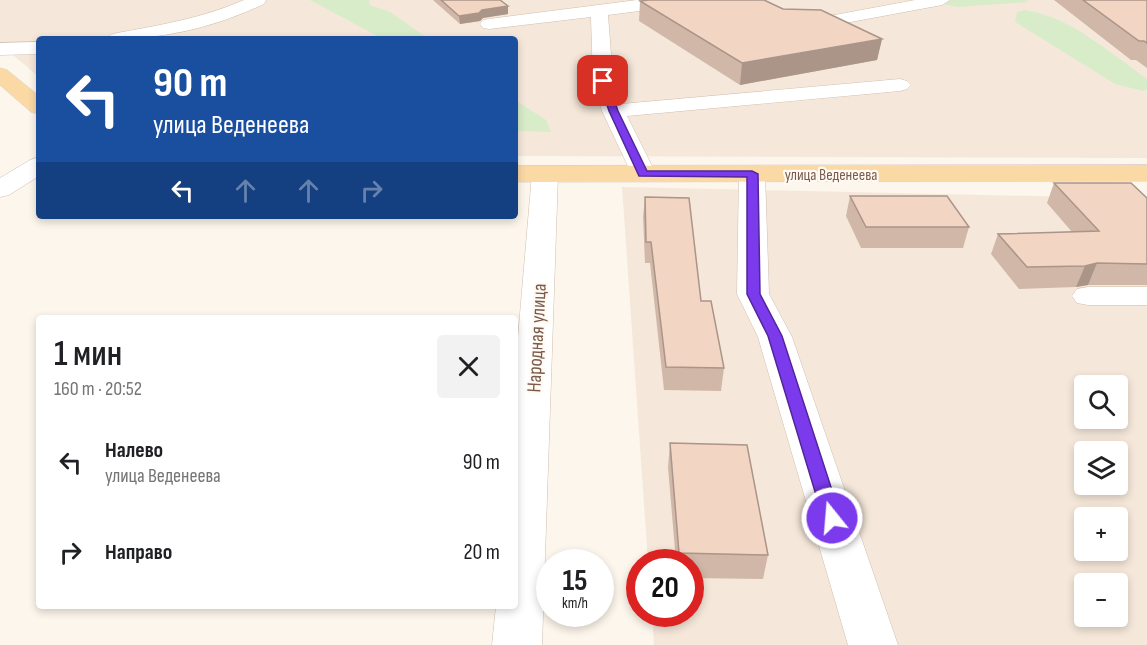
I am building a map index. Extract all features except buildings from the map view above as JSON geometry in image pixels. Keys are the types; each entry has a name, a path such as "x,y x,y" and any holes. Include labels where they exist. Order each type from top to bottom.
{"main road":[{"path":"0,74 36,104"},
{"name":"улица Веденеева","path":"530,174 1147,173"}],"street":[{"path":"133,36 182,27 223,16 258,0"},
{"path":"489,24 647,5 645,0"},
{"path":"753,0 750,4 787,23 813,24 942,0"},
{"path":"513,7 531,20"},
{"path":"599,11 603,81 613,111 643,174"},
{"path":"0,49 36,48"},
{"path":"613,111 900,85"},
{"path":"0,189 36,167"},
{"name":"Народная улица","path":"518,609 530,174"},
{"path":"752,174 753,294 775,336 873,645"},
{"path":"1088,296 1147,296"},
{"name":"Народная улица","path":"517,645 518,609"}],"shaded area":[{"path":"0,0 1147,0 1147,158 518,156 518,36 36,36 36,74 0,44"},
{"path":"622,187 1126,198 1147,219 1147,645 654,645 653,627 704,627 704,549 647,549"}],"green space":[{"path":"310,0 369,0 370,5 390,12 425,36 377,36"},
{"path":"922,0 1025,0 1029,2 958,7"},
{"path":"1025,10 1058,20 1089,37 1147,79 1147,89 1143,91 1115,84 1015,22 1017,12"},
{"path":"518,102 546,120 551,132 518,131"}],"route":[{"path":"603,81 613,111 643,174 752,174 753,294 775,336 832,518"}]}
